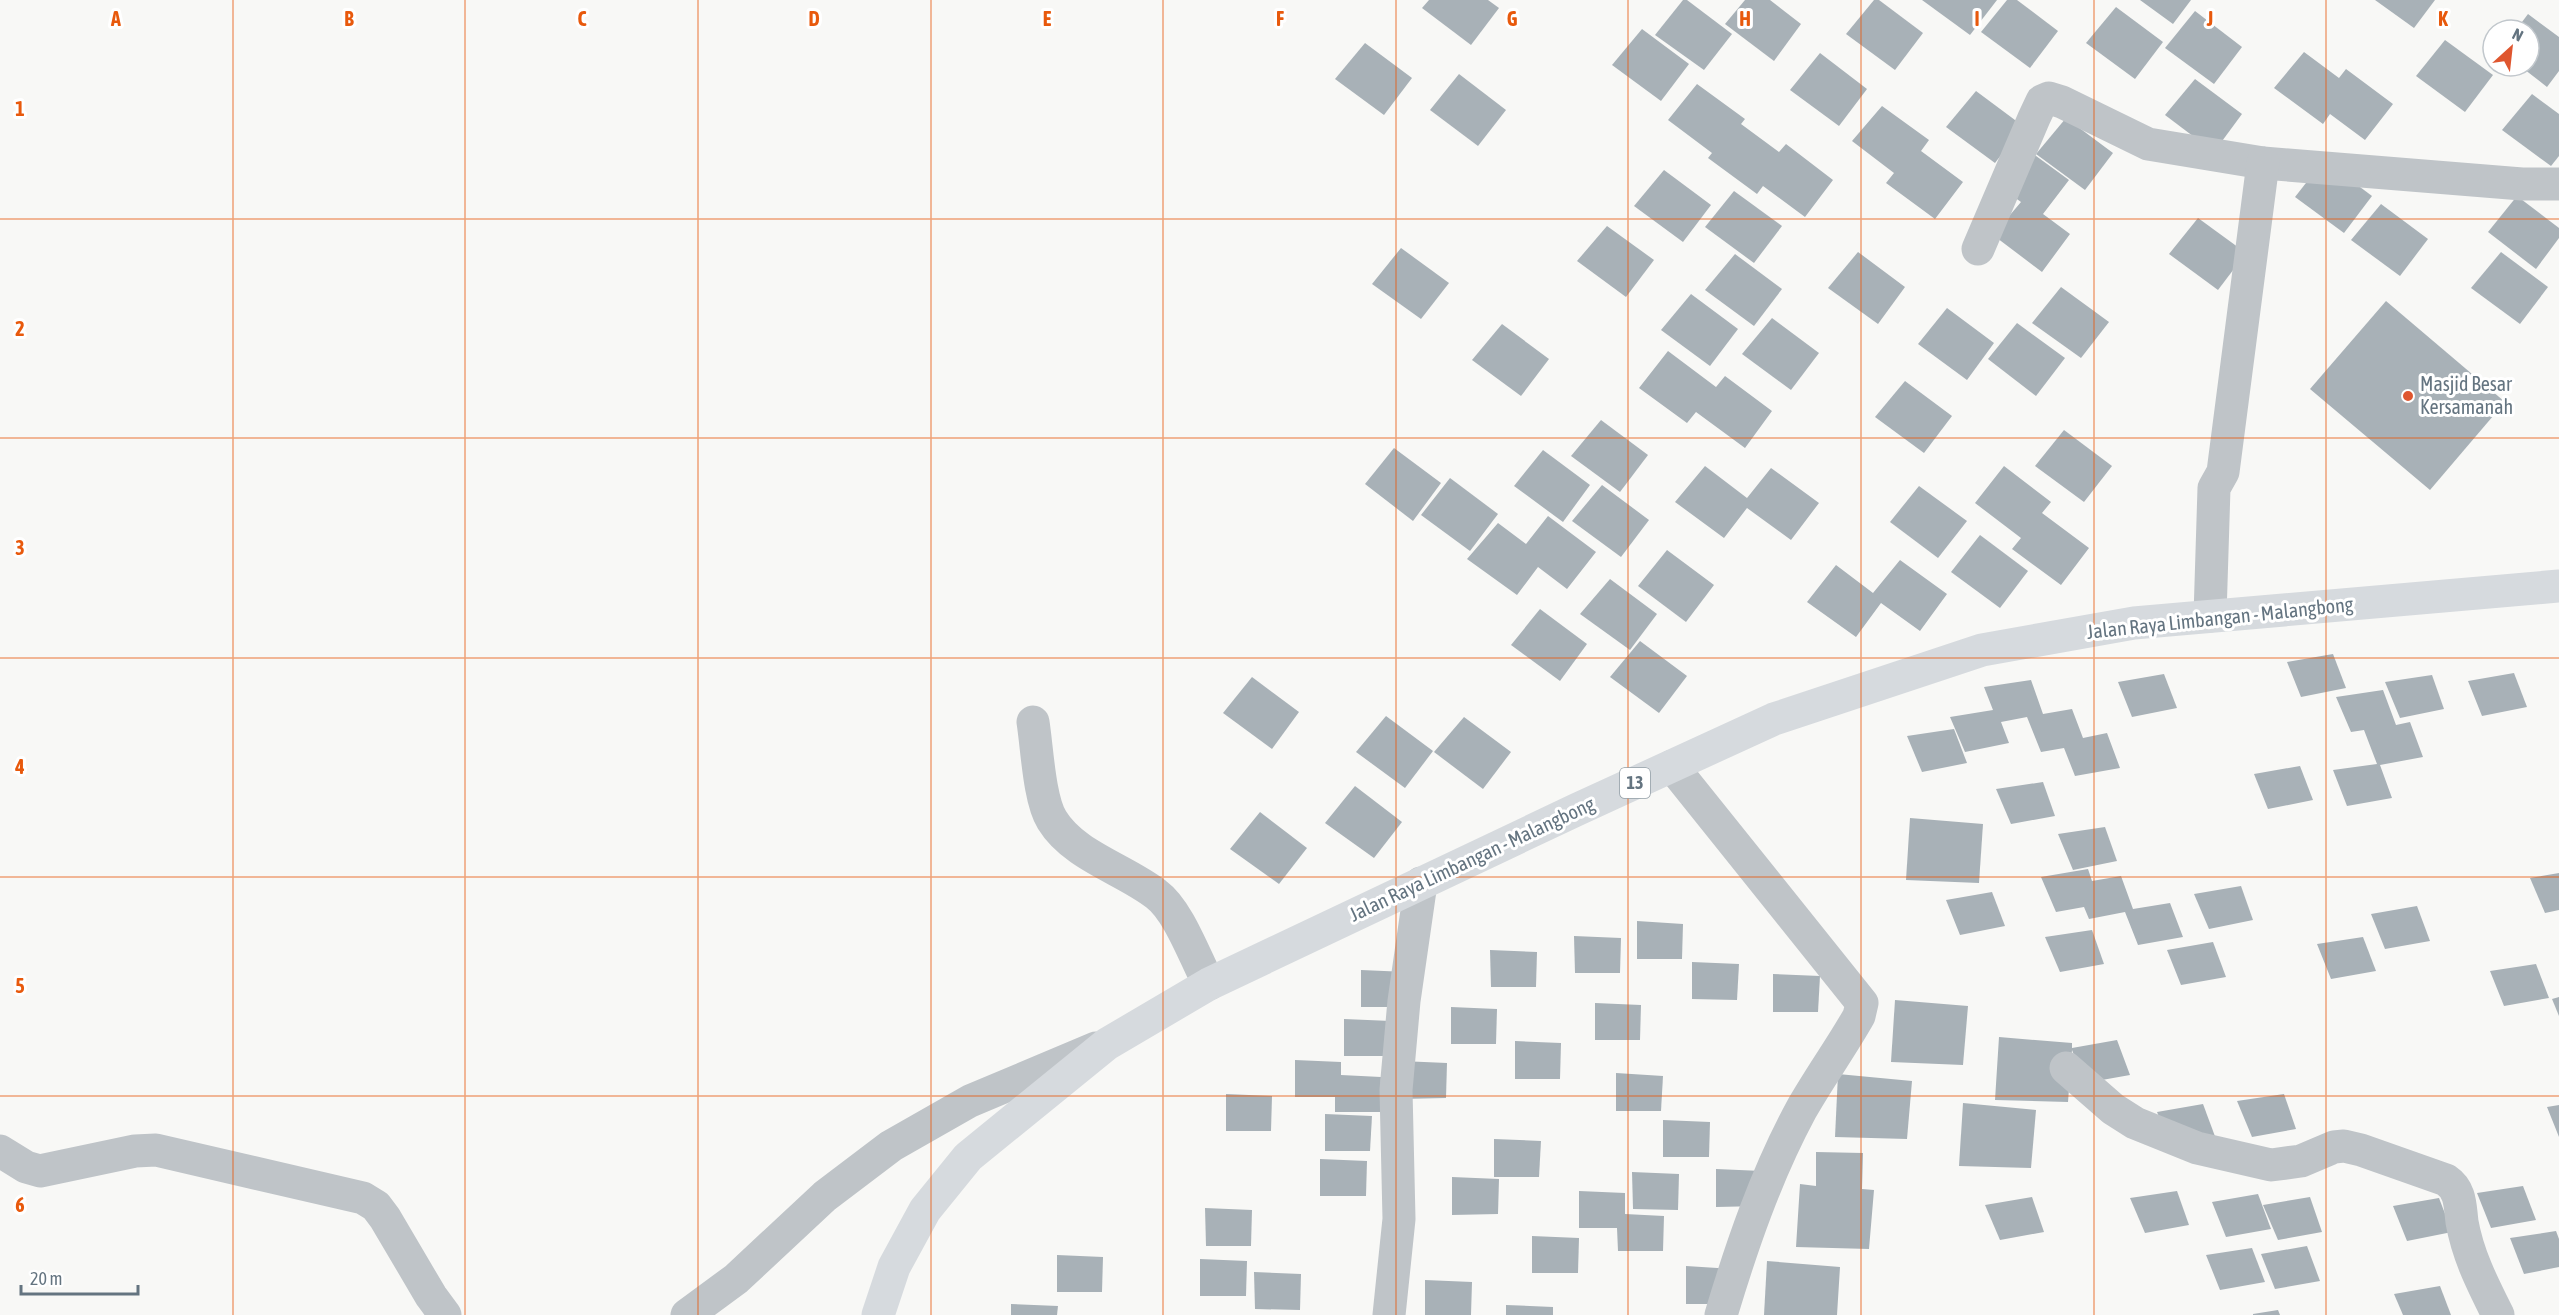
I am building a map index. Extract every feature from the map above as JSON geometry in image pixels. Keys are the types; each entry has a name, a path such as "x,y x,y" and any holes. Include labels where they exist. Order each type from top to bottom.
{"highway":[{"name":"Jalan Raya Limbangan - Malangbong","path":"878,1315 894,1267 925,1210 961,1166 978,1149 1107,1044 1209,984 1774,719 1982,650 2134,623 2559,586"}],"street":[{"path":"1978,249 2034,118 2042,101 2049,98 2062,102 2148,144 2263,164 2522,184 2559,184"},
{"path":"2210,616 2214,488 2223,472 2263,164"},
{"path":"1033,722 1045,805 1052,819 1074,843 1157,894 1179,925 1209,984"},
{"path":"1672,766 1862,1003 1859,1016 1801,1110 1767,1183 1744,1239 1721,1315"},
{"path":"1389,1315 1399,1219 1396,1090 1404,1001 1421,883"},
{"path":"687,1315 736,1279 825,1196 891,1146 970,1101 1107,1044"},
{"path":"2066,1068 2113,1109 2135,1123 2197,1148 2271,1165 2301,1161 2334,1147 2344,1146 2446,1180 2454,1186 2459,1197 2467,1246 2475,1269 2498,1315"},
{"path":"0,1152 26,1167 39,1171 135,1151 156,1150 363,1198 376,1206 385,1218 431,1296 445,1315"}],"building":[{"path":"1429,0 1488,0 1499,8 1471,45 1422,8"},
{"path":"1683,0 1687,0 1732,34 1704,70 1655,35"},
{"path":"1745,0 1770,0 1801,24 1774,61 1725,24"},
{"path":"1874,0 1879,0 1923,33 1895,70 1846,34"},
{"path":"1922,0 1997,0 1970,35"},
{"path":"2007,0 2017,0 2058,31 2030,68 1981,32"},
{"path":"2140,0 2191,0 2173,24"},
{"path":"2375,0 2435,0 2414,28"},
{"path":"2116,7 2163,42 2135,79 2086,43"},
{"path":"2195,11 2242,47 2214,84 2165,48"},
{"path":"2541,24 2559,37 2559,71 2547,87 2535,78 2541,78"},
{"path":"1642,29 1689,64 1661,101 1612,65"},
{"path":"2445,40 2481,66 2481,78 2491,78 2465,112 2416,76"},
{"path":"1365,43 1412,78 1384,115 1335,79"},
{"path":"2304,52 2339,78 2346,69 2393,104 2365,140 2330,114 2323,124 2274,88"},
{"path":"1820,53 1867,89 1839,126 1790,90"},
{"path":"1459,74 1506,110 1478,146 1430,110"},
{"path":"2195,79 2242,114 2214,152 2165,115"},
{"path":"1697,84 1745,119 1741,124 1779,152 1786,144 1833,180 1805,217 1763,186 1757,194 1708,158 1712,153 1668,120"},
{"path":"1976,91 2023,126 1995,163 1946,127"},
{"path":"2532,94 2559,114 2559,156 2551,166 2502,130"},
{"path":"1882,106 1929,140 1921,151 1963,182 1935,219 1886,183 1894,173 1852,141"},
{"path":"2066,118 2113,153 2085,190 2036,154"},
{"path":"2021,145 2069,180 2043,214 2070,234 2042,272 1993,235 2021,202 1992,181"},
{"path":"2324,160 2372,196 2344,233 2295,197"},
{"path":"1664,170 1711,205 1683,242 1634,206"},
{"path":"1734,191 1782,226 1754,263 1705,227"},
{"path":"2517,196 2559,228 2559,238 2536,269 2488,232"},
{"path":"2381,204 2428,239 2400,276 2351,240"},
{"path":"2198,218 2246,253 2218,290 2169,254"},
{"path":"1607,226 1654,260 1626,297 1577,261"},
{"path":"1401,248 1449,283 1421,319 1372,284"},
{"path":"1858,252 1905,287 1878,324 1828,288"},
{"path":"2501,252 2548,287 2520,324 2471,288"},
{"path":"1735,254 1782,289 1754,326 1705,290"},
{"path":"2061,287 2109,322 2081,358 2032,323"},
{"path":"1691,294 1738,329 1710,366 1661,330"},
{"name":"Masjid Besar Kersamanah","path":"2386,301 2505,402 2430,490 2310,389"},
{"path":"1947,308 1994,343 1967,380 1918,344"},
{"path":"1772,318 1819,353 1791,390 1742,354"},
{"path":"2017,323 2065,358 2036,396 1988,359"},
{"path":"1502,324 1549,359 1521,396 1472,360"},
{"path":"1668,351 1716,387 1725,376 1772,411 1745,448 1696,412 1687,423 1639,388"},
{"path":"1905,381 1952,416 1924,453 1875,417"},
{"path":"1601,420 1648,455 1620,492 1571,456"},
{"path":"2064,430 2112,466 2084,502 2035,466"},
{"path":"1394,448 1441,483 1413,521 1365,484"},
{"path":"1543,450 1590,485 1563,522 1514,486"},
{"path":"1705,466 1747,498 1771,468 1819,503 1791,540 1747,508 1724,538 1675,502"},
{"path":"2004,466 2051,502 2042,513 2089,548 2061,585 2012,549 2021,538 1975,503"},
{"path":"1450,478 1498,514 1470,551 1421,515"},
{"path":"1602,485 1649,520 1621,557 1572,521"},
{"path":"1919,486 1967,521 1938,558 1890,522"},
{"path":"1548,516 1596,552 1567,589 1538,567 1517,595 1467,559 1498,523 1526,544"},
{"path":"1980,535 2028,571 2000,608 1951,572"},
{"path":"1667,550 1714,585 1686,622 1638,586"},
{"path":"1900,560 1947,594 1920,631 1881,603 1856,637 1807,602 1836,565 1873,593"},
{"path":"1610,579 1657,614 1630,650 1580,614"},
{"path":"1540,609 1587,644 1560,681 1511,645"},
{"path":"1640,641 1687,676 1659,713 1610,677"},
{"path":"2333,654 2346,688 2301,697 2287,662"},
{"path":"2514,673 2527,707 2482,716 2468,681"},
{"path":"2164,674 2177,708 2132,717 2118,682"},
{"path":"2432,675 2444,709 2400,718 2385,682"},
{"path":"1252,677 1299,712 1272,749 1223,713"},
{"path":"2031,680 2043,714 2072,709 2083,738 2107,733 2120,768 2075,776 2064,748 2041,752 2027,717 2001,722 2009,743 1965,752 1950,717 1993,710 1984,687"},
{"path":"2383,690 2396,725 2410,722 2423,757 2380,765 2392,798 2347,806 2333,770 2377,764 2364,730 2351,732 2336,697"},
{"path":"1386,716 1433,751 1405,788 1356,752"},
{"path":"1464,717 1511,752 1483,789 1434,752"},
{"path":"1954,729 1967,763 1922,772 1907,736"},
{"path":"2300,766 2313,800 2268,809 2254,774"},
{"path":"2043,782 2055,816 2011,824 1996,789"},
{"path":"1355,786 1402,822 1374,858 1325,823"},
{"path":"1260,812 1307,848 1279,884 1230,849"},
{"path":"1910,818 1983,824 1979,883 1906,880"},
{"path":"2105,827 2117,861 2073,870 2058,834"},
{"path":"2088,869 2092,881 2121,876 2133,909 2170,903 2183,937 2138,945 2125,912 2089,919 2084,907 2056,912 2041,877"},
{"path":"2559,873 2559,910 2545,913 2530,878"},
{"path":"2241,886 2253,920 2209,929 2194,894"},
{"path":"1992,892 2005,926 1960,935 1946,900"},
{"path":"2417,906 2430,941 2385,949 2371,914"},
{"path":"1637,921 1683,924 1682,959 1637,959"},
{"path":"2092,930 2104,964 2060,972 2045,937"},
{"path":"1574,936 1621,938 1620,973 1575,973"},
{"path":"2363,937 2376,971 2331,979 2317,944"},
{"path":"2213,942 2226,977 2181,985 2167,950"},
{"path":"1490,950 1537,952 1536,987 1491,987"},
{"path":"1692,962 1739,964 1737,1000 1692,999"},
{"path":"2536,964 2549,998 2504,1006 2490,971"},
{"path":"1361,970 1407,972 1406,1007 1361,1007"},
{"path":"1773,974 1820,976 1818,1012 1773,1012"},
{"path":"2559,997 2559,1016 2552,999"},
{"path":"1895,1000 1968,1006 1963,1065 1891,1062"},
{"path":"1595,1003 1641,1005 1640,1040 1595,1040"},
{"path":"1451,1007 1497,1009 1496,1044 1451,1044"},
{"path":"1344,1019 1391,1021 1389,1056 1344,1056"},
{"path":"1999,1037 2072,1043 2072,1048 2117,1040 2130,1075 2085,1083 2072,1050 2068,1102 1995,1100"},
{"path":"1515,1041 1561,1043 1560,1079 1515,1079"},
{"path":"1295,1060 1341,1062 1341,1075 1381,1077 1380,1112 1335,1112 1335,1097 1295,1097"},
{"path":"1401,1061 1447,1063 1446,1098 1401,1099"},
{"path":"1616,1073 1663,1076 1661,1111 1616,1111"},
{"path":"1838,1074 1912,1081 1907,1139 1835,1137"},
{"path":"1226,1094 1272,1096 1271,1131 1226,1131"},
{"path":"2284,1094 2296,1129 2252,1137 2237,1101"},
{"path":"1963,1103 2036,1110 2031,1168 1959,1166"},
{"path":"2203,1104 2216,1139 2172,1147 2157,1112"},
{"path":"2559,1105 2559,1137 2547,1107"},
{"path":"1325,1114 1372,1116 1370,1151 1325,1151"},
{"path":"1663,1120 1710,1122 1709,1157 1663,1157"},
{"path":"1494,1139 1541,1141 1539,1177 1494,1177"},
{"path":"1816,1152 1863,1153 1862,1189 1874,1190 1869,1249 1796,1247 1800,1184 1816,1186"},
{"path":"1320,1159 1367,1161 1366,1196 1320,1196"},
{"path":"1716,1169 1762,1171 1761,1206 1716,1207"},
{"path":"1632,1172 1679,1174 1678,1210 1633,1209"},
{"path":"1452,1177 1499,1179 1498,1214 1452,1215"},
{"path":"2523,1186 2536,1220 2491,1228 2477,1193"},
{"path":"1579,1191 1625,1193 1625,1214 1664,1216 1663,1251 1618,1251 1617,1228 1579,1228"},
{"path":"2177,1191 2189,1225 2145,1233 2130,1198"},
{"path":"2258,1194 2271,1229 2226,1237 2212,1202"},
{"path":"2032,1197 2044,1232 2000,1240 1985,1205"},
{"path":"2310,1197 2322,1232 2278,1240 2263,1205"},
{"path":"2439,1198 2452,1232 2407,1241 2393,1206"},
{"path":"1205,1208 1252,1210 1251,1246 1206,1246"},
{"path":"2556,1231 2559,1239 2559,1267 2524,1274 2510,1238"},
{"path":"1532,1236 1579,1238 1578,1273 1532,1273"},
{"path":"2307,1246 2320,1281 2275,1289 2261,1254"},
{"path":"2252,1248 2265,1282 2220,1290 2206,1255"},
{"path":"1057,1255 1103,1257 1102,1292 1057,1292"},
{"path":"1200,1259 1247,1261 1246,1296 1200,1296"},
{"path":"1767,1261 1840,1267 1837,1315 1764,1315"},
{"path":"1686,1266 1733,1269 1732,1304 1686,1304"},
{"path":"1254,1272 1301,1274 1300,1310 1255,1309"},
{"path":"1425,1280 1472,1282 1471,1315 1425,1315"},
{"path":"2440,1286 2451,1315 2403,1315 2394,1294"},
{"path":"1011,1304 1058,1306 1057,1315 1011,1315"},
{"path":"1506,1305 1553,1307 1553,1315 1506,1315"},
{"path":"2278,1310 2280,1315 2253,1315 2253,1314"}],"place":[{"name":"Masjid Besar Kersamanah","path":"2408,396"}]}
